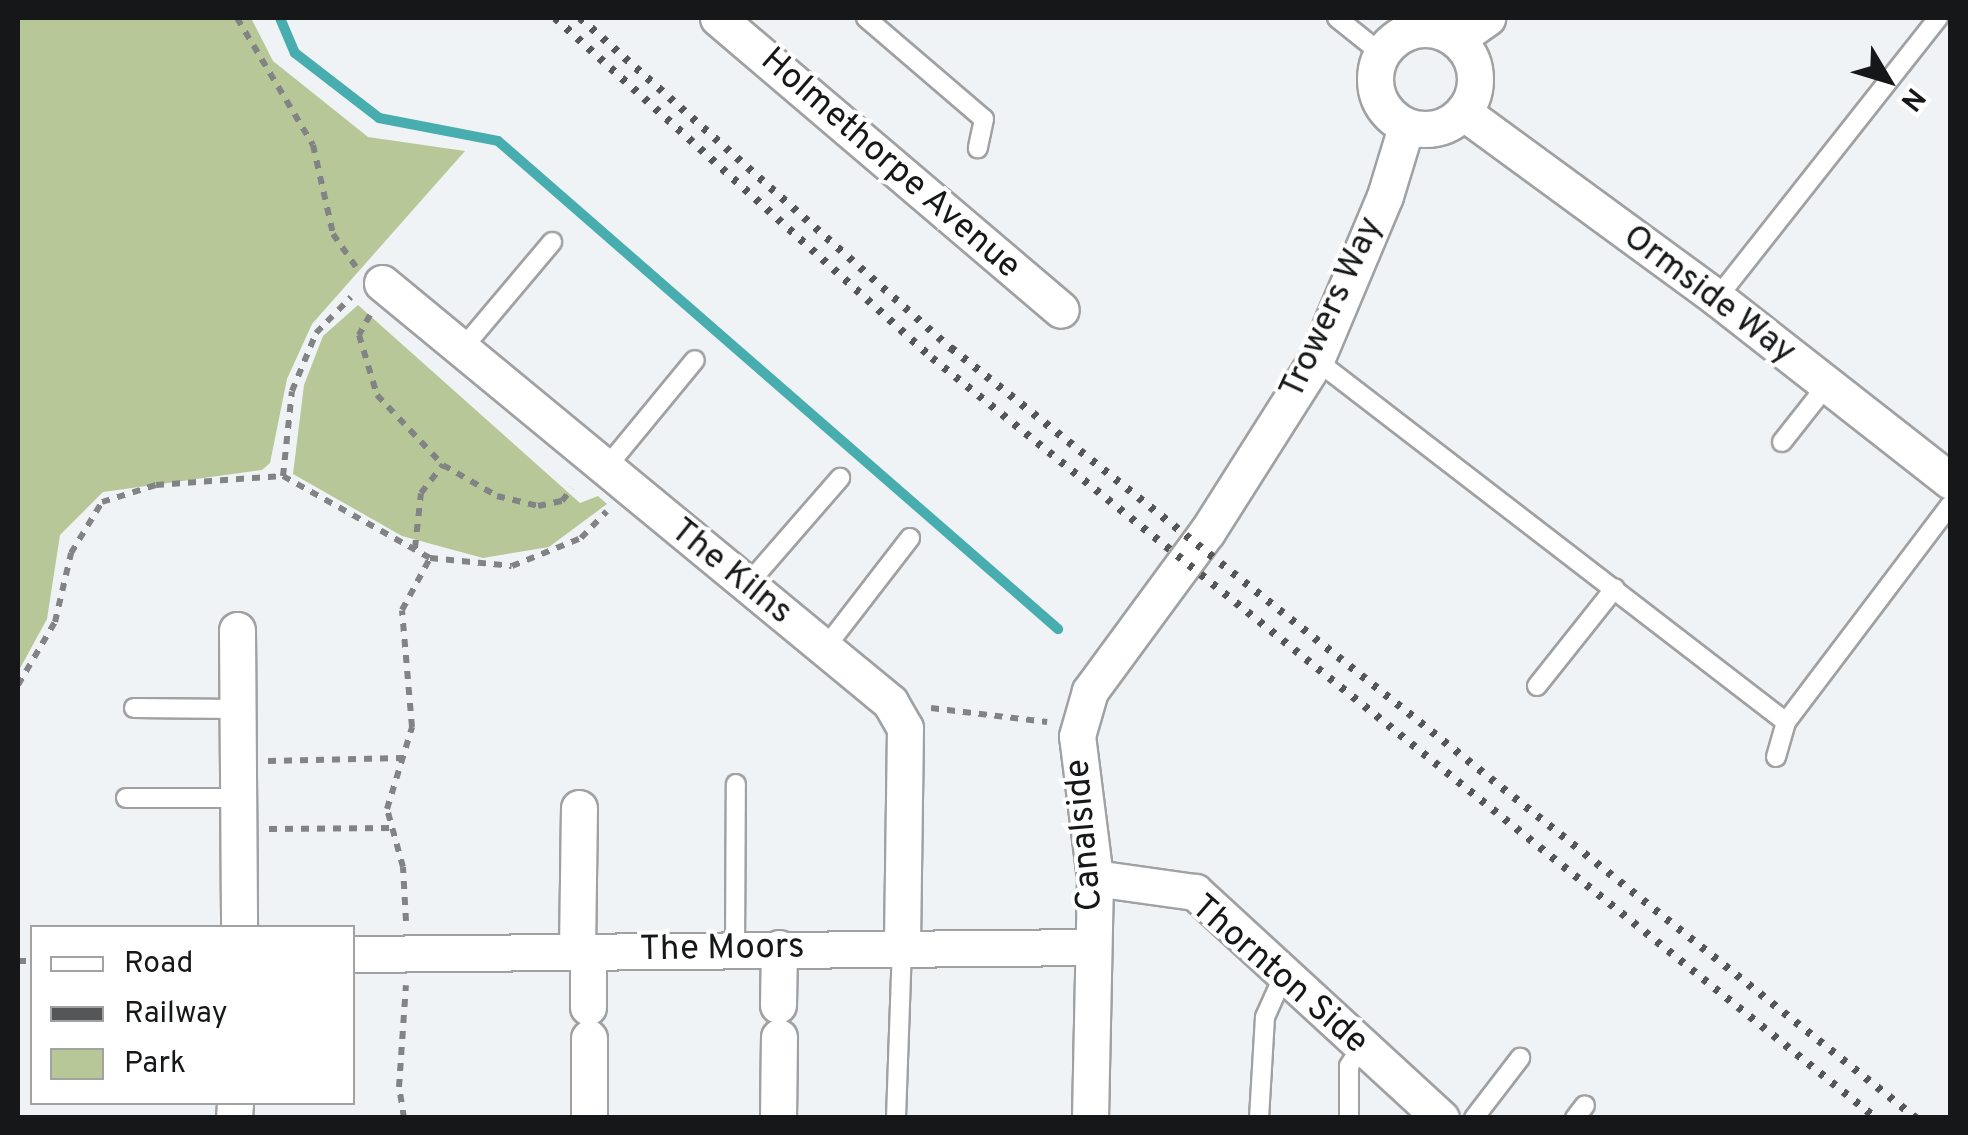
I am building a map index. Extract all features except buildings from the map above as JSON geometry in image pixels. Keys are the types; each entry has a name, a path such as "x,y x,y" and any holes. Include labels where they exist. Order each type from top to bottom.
{"street":[{"name":"Holmethorpe Avenue","path":"718,18 1061,310"},
{"path":"1457,39 1487,18"},
{"path":"1414,30 1457,39 1475,66 1476,82 1464,112 1443,127 1406,126 1381,104 1375,88 1382,54 1414,30"},
{"name":"Ormside Way","path":"1464,112 1717,298 1950,481"},
{"name":"Trowers Way","path":"1207,532 1316,360 1385,196 1406,126"},
{"name":"The Kilns","path":"373,292 462,349 890,702"},
{"name":"Canalside","path":"1090,1118 1095,878 1076,736 1090,692 1207,532"},
{"path":"236,630 239,925"},
{"path":"890,702 905,728 902,946"},
{"path":"579,808 582,951 589,1023 589,1118"},
{"name":"Thornton Side","path":"1095,878 1195,892 1425,1112"},
{"name":"The Moors","path":"355,954 1091,947"},
{"path":"778,948 778,1118"}],"lane":[{"path":"866,18 984,119 978,148"},
{"path":"1337,18 1382,54"},
{"path":"1717,298 1938,18"},
{"path":"462,349 552,242"},
{"path":"617,479 695,360"},
{"path":"1316,360 1786,722"},
{"path":"1782,442 1827,385"},
{"path":"747,585 840,478"},
{"path":"1776,757 1786,722 1950,505"},
{"path":"824,648 910,538"},
{"path":"1538,686 1615,588"},
{"path":"134,708 237,709"},
{"path":"735,948 736,784"},
{"path":"126,798 238,814"},
{"path":"896,1118 902,946"},
{"path":"1259,1118 1265,1018 1283,977"},
{"path":"1348,1118 1349,1066 1360,1046"},
{"path":"1474,1118 1520,1058"}],"path":[{"path":"373,292 359,335 376,395 443,465 496,496 538,506 562,501 572,488"},
{"path":"283,476 292,391 316,333 373,292"},
{"path":"415,548 421,492 443,465"},
{"path":"18,685 55,622 71,553 102,502 156,485 283,476 430,558 512,566 581,538 617,479"},
{"path":"406,928 403,868 386,808 412,728 412,690 402,658 402,610 415,574 430,558"},
{"path":"890,702 1033,715 1076,736"},
{"path":"238,762 402,758"},
{"path":"238,814 391,828"},
{"path":"404,1118 399,1087 406,979"}],"green space":[{"path":"18,18 251,18 273,61 368,137 465,151 312,324 287,379 270,463 262,470 103,492 60,535 47,619 18,672"},
{"path":"358,305 580,503 598,496 607,504 549,547 483,558 402,536 293,474 304,385 323,336"}],"waterway":[{"path":"280,18 295,53 379,118 498,141 1058,629"}],"railway":[{"path":"555,18 932,358 1876,1118"},
{"path":"580,18 951,348 1916,1118"}]}
